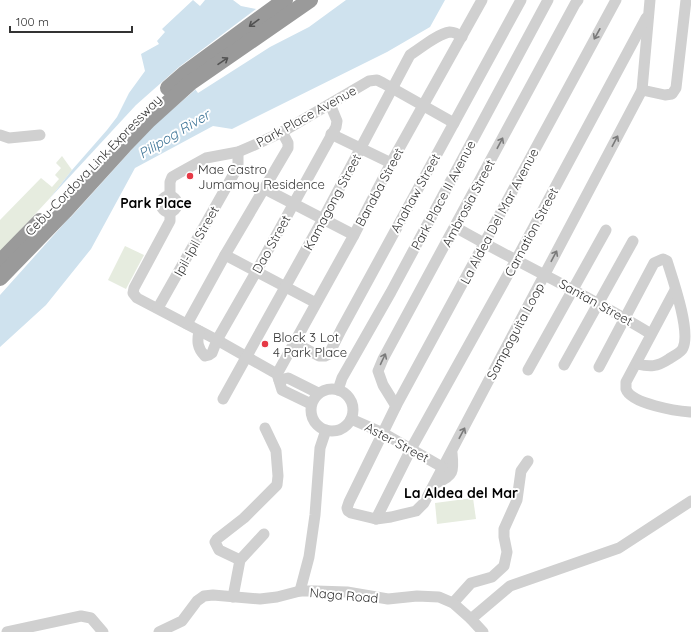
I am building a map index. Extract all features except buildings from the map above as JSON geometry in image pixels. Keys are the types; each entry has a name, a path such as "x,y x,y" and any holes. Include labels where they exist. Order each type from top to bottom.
{"highway":[{"name":"Cebu-Cordova Link Expressway","path":"0,262 60,208 124,146 187,79 286,0"},
{"name":"Cebu-Cordova Link Expressway","path":"187,79 310,0"},
{"name":"Cebu-Cordova Link Expressway","path":"0,278 60,208"}],"street":[{"name":"Banaba Street","path":"278,377 391,163 482,0"},
{"name":"Anahaw Street","path":"295,343 319,356 329,354 351,310 521,0"},
{"name":"Park Place II Avenue","path":"338,390 342,378 391,292 548,0"},
{"name":"Ambrosia Street","path":"396,406 383,384 378,371 383,359 574,4 578,0"},
{"name":"La Aldea Del Mar Avenue","path":"383,433 396,406 616,0"},
{"name":"Sampaguita Loop","path":"383,433 356,486 347,508 351,513 376,519 391,518 416,511 424,503 436,483 442,467 452,452 642,90 650,0"},
{"path":"642,90 664,95 672,94 676,88 686,0"},
{"name":"Carnation Street","path":"376,519 411,449 516,260 648,14"},
{"name":"Kamagong Street","path":"223,399 248,357 324,219 410,55 449,32 455,33 462,37"},
{"name":"Park Place Avenue","path":"158,308 137,298 133,293 134,288 170,221 170,213 176,208 177,203 175,198 170,196 170,182 175,175 206,158 238,152 282,132 373,80 377,80 454,123"},
{"name":"Dao Street","path":"199,331 197,344 205,356 209,355 212,353 217,340 331,134 337,121 330,104"},
{"path":"187,324 225,255 288,148 288,143 282,132"},
{"path":"331,134 391,163"},
{"path":"0,135 9,138 40,135"},
{"name":"Ipil-Ipil Street","path":"158,308 236,170 238,164 238,152"},
{"path":"265,189 354,235"},
{"name":"Santan Street","path":"455,227 484,244 626,318 652,334"},
{"path":"528,370 606,230"},
{"path":"564,365 633,241"},
{"path":"225,255 316,304"},
{"path":"599,367 654,263 663,258 667,262 675,290 680,300 686,341 683,350 664,362 655,366 637,364"},
{"path":"675,290 637,364 626,382 626,388 629,394 653,406 691,413"},
{"path":"158,308 248,357 278,377 288,378 318,393"},
{"path":"278,377 282,390 311,404"},
{"path":"330,388 338,390 346,394 352,403 353,409 351,419 340,430 333,431 320,428 311,417 311,404 318,393 330,388"},
{"name":"Aster Street","path":"351,419 383,433 442,467"},
{"path":"240,560 219,550 215,542 244,518 277,485 276,451 265,428"},
{"path":"300,591 309,557 315,515 320,448 326,430"},
{"path":"436,483 447,478 451,473 452,452"},
{"path":"452,603 471,583 492,577 504,566 507,552 504,529 517,500 521,471 528,461"},
{"path":"471,619 510,586 619,548 691,500"},
{"path":"233,597 240,560 264,534"},
{"name":"Naga Road","path":"159,632 184,627 197,601 204,596 260,599 277,597 300,591 347,592 388,599 417,596 439,597 452,603 471,619 483,632"},
{"path":"7,632 81,616 91,618 103,632"}],"shaded area":[{"path":"62,156 72,170 50,198 0,252 0,220 41,178 52,187 59,179 55,175 61,168 56,163"},
{"path":"125,246 144,255 126,289 108,280"},
{"path":"473,498 476,519 437,524 435,503"}],"water":[{"name":"Pilipog River","path":"193,0 200,6 205,0 233,0 241,6 256,9 179,67 198,93 270,47 309,27 346,0 445,0 430,27 387,52 232,129 213,126 135,168 91,249 46,305 0,347 0,295 69,218 50,198 117,117 129,93 145,71 141,54 159,44 157,41 165,32 162,29"}],"pier":[{"path":"179,67 195,90 153,126 70,218 50,198 136,105"}],"place":[{"name":"Mae Castro Jumamoy Residence","path":"190,176"},
{"name":"Block 3 Lot 4 Park Place","path":"265,344"}],"district":[{"name":"Park Place","path":"156,203"},
{"name":"La Aldea del Mar","path":"461,493"}]}
